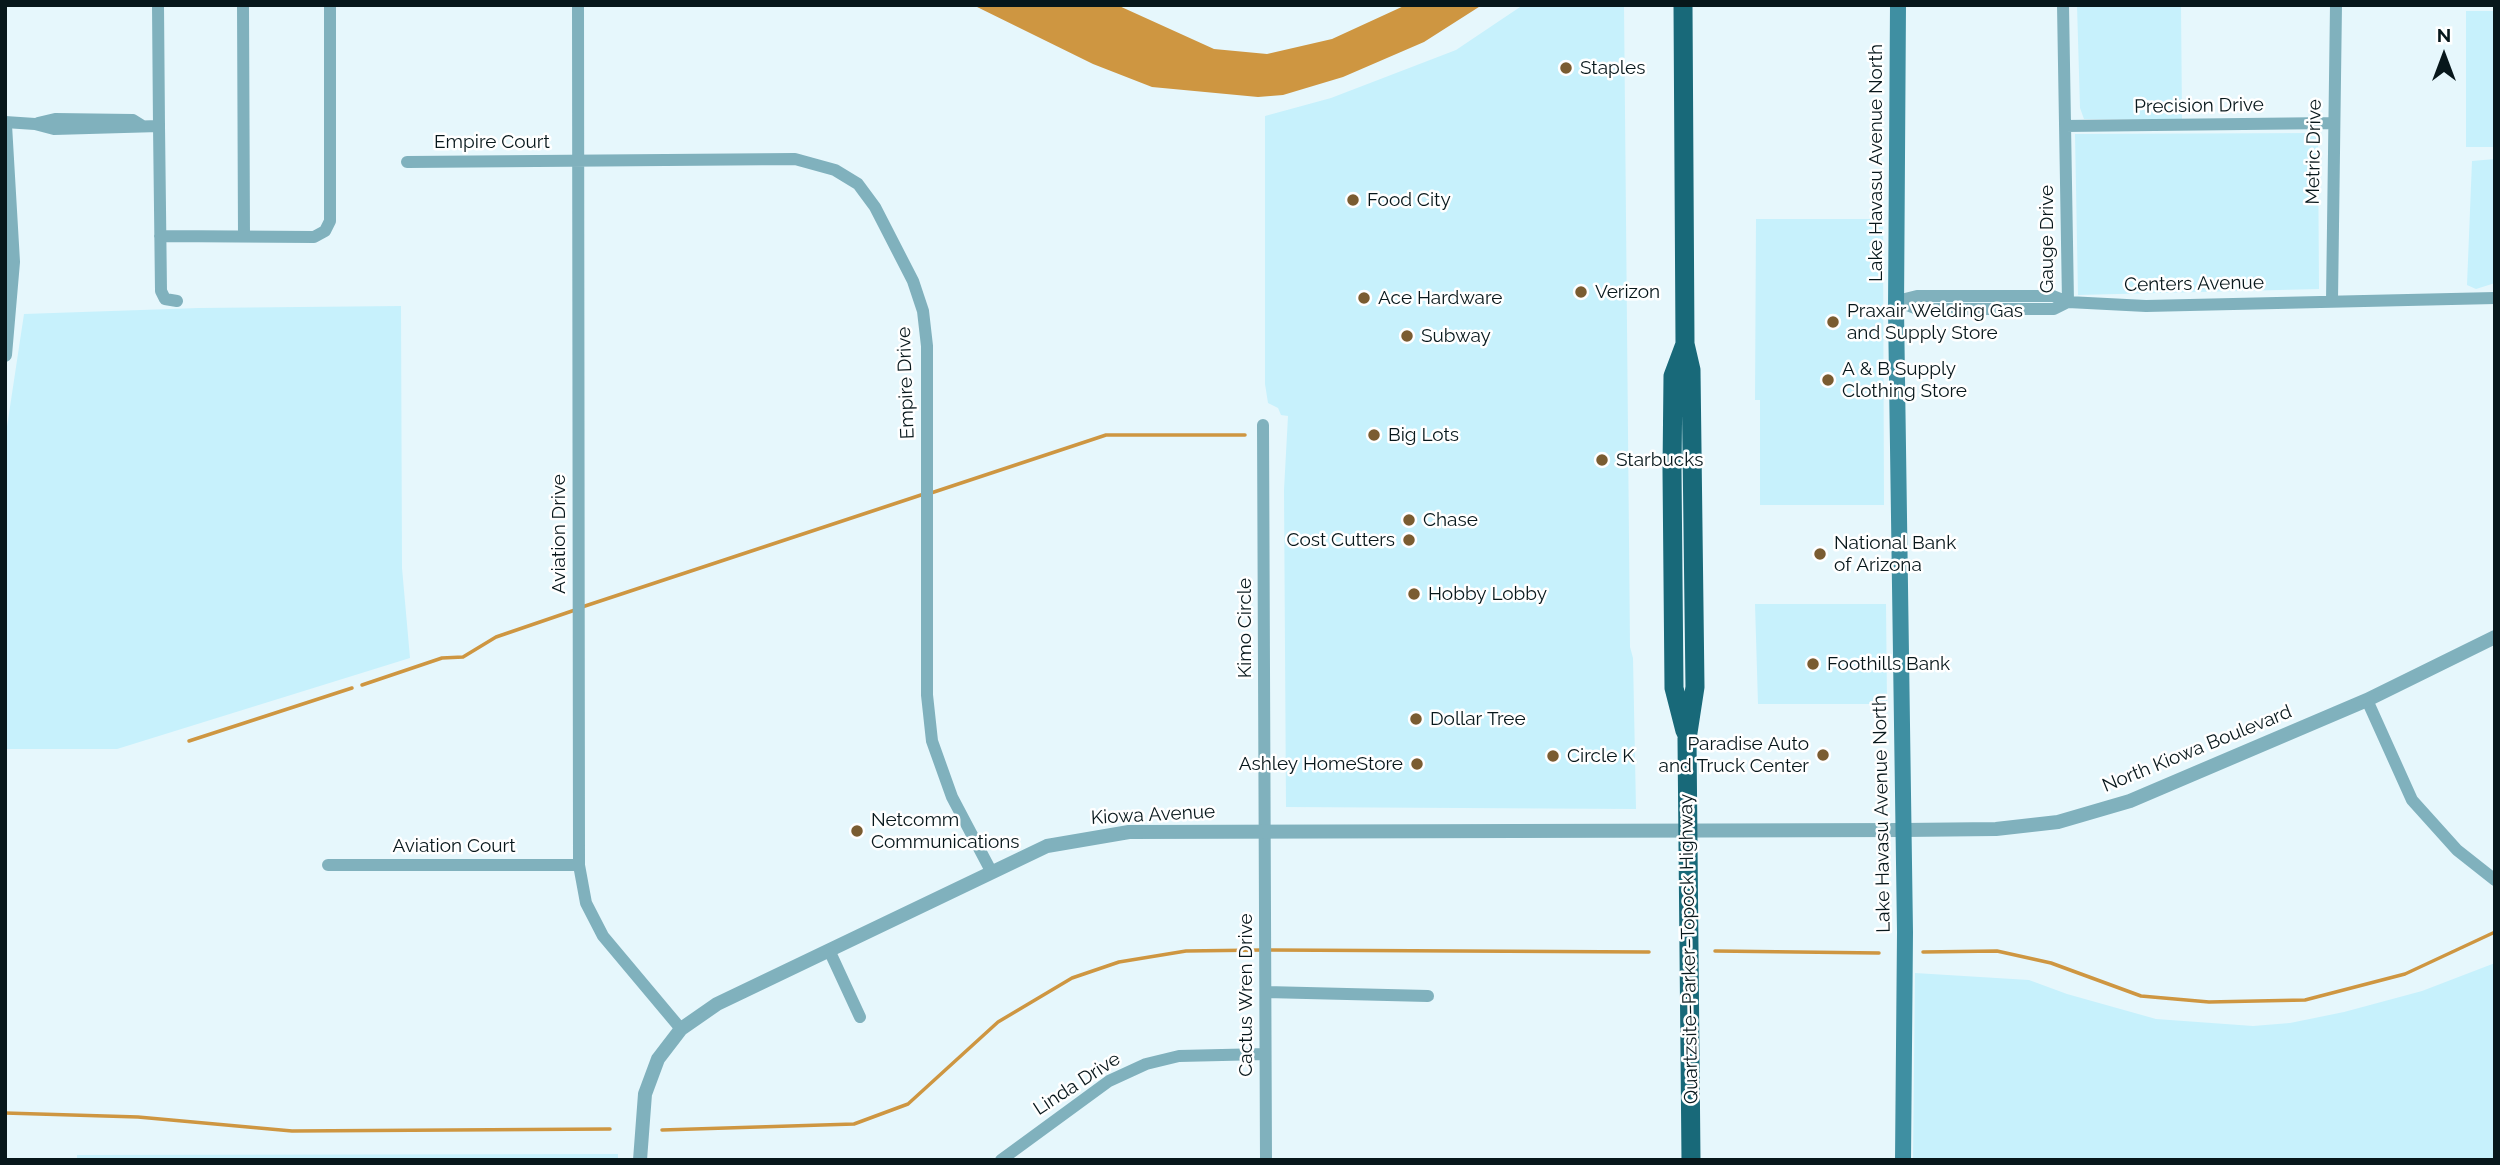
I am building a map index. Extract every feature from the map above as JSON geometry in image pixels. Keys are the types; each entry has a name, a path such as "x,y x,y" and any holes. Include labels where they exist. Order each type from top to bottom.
{"highway":[{"name":"Quartzsite–Parker–Topock Highway","path":"1683,5 1685,344 1673,376 1672,470 1674,688 1687,738 1691,1160"}],"main road":[{"name":"Lake Havasu Avenue North","path":"1898,5 1897,301 1904,830 1903,1160"}],"street":[{"path":"158,5 161,291 165,299 177,301"},
{"path":"243,5 244,236"},
{"path":"160,236 314,237 325,231 330,221 330,5"},
{"name":"Aviation Drive","path":"578,5 579,865 586,903 603,936 681,1029"},
{"name":"Gauge Drive","path":"2063,5 2068,302"},
{"name":"Metric Drive","path":"2332,300 2336,5"},
{"path":"5,355 13,262 5,124 35,124 55,119 133,120 141,125 159,126"},
{"name":"Precision Drive","path":"2065,126 2333,123"},
{"name":"Empire Drive","path":"578,161 795,159 835,170 858,184 875,208 913,281 923,311 927,346 927,695 932,741 952,797 991,871"},
{"name":"Empire Court","path":"407,162 578,161"},
{"name":"Centers Avenue","path":"1897,301 1917,309 2054,309 2068,302 2146,306 2495,298"},
{"name":"Kimo Circle","path":"1263,425 1265,830"},
{"name":"North Kiowa Boulevard","path":"1687,831 1996,829 2058,822 2130,801 2367,700 2495,637"},
{"path":"2367,700 2413,800 2457,850 2495,880"},
{"name":"Cactus Wren Drive","path":"1265,830 1266,1160"},
{"name":"Kiowa Avenue","path":"640,1160 645,1094 658,1059 681,1029 717,1004 1047,846 1085,837 1129,832 1687,831"},
{"name":"Aviation Court","path":"328,865 579,865"},
{"path":"829,950 860,1017"},
{"path":"1266,992 1428,996"},
{"name":"Linda Drive","path":"1001,1160 1109,1082 1146,1064 1179,1056 1265,1054"}],"shaded area":[{"path":"973,5 1117,5 1214,49 1267,54 1332,39 1406,5 1482,5 1424,42 1343,77 1283,95 1258,97 1152,87 1093,64"},
{"path":"1523,5 1624,5 1630,647 1633,658 1636,809 1286,807 1284,490 1288,416 1281,415 1278,408 1268,403 1265,384 1265,116 1331,98 1456,50"},
{"path":"2077,5 2181,5 2182,119 2084,119 2080,108"},
{"path":"2466,11 2495,11 2495,147 2466,147"},
{"path":"2318,133 2319,289 2078,295 2075,134"},
{"path":"2495,159 2495,283 2476,289 2467,285 2472,161"},
{"path":"1756,219 1883,219 1884,505 1760,505 1760,400 1755,400"},
{"path":"401,306 402,568 410,658 117,749 5,749 5,440 24,314 199,308"},
{"path":"1755,604 1886,604 1887,704 1758,704"},
{"path":"2495,963 2495,1160 1913,1160 1915,973 2029,980 2067,994 2156,1019 2253,1026 2290,1023 2344,1012 2422,991"},
{"path":"618,1154 618,1160 77,1160 77,1155"}],"waterway":[{"path":"931,493 1106,435 1245,435"},
{"path":"582,607 924,494"},
{"path":"362,685 442,658 463,657 496,637 575,610"},
{"path":"189,741 352,688"},
{"path":"1923,952 1997,951 2051,963 2141,996 2209,1002 2305,1000 2405,974 2495,932"},
{"path":"662,1130 854,1124 908,1104 998,1022 1072,978 1119,962 1186,951 1262,950"},
{"path":"1270,950 1649,952"},
{"path":"1715,951 1879,953"},
{"path":"5,1113 138,1117 292,1131 610,1129"}],"place":[{"name":"Staples","path":"1566,68"},
{"name":"Food City","path":"1353,200"},
{"name":"Verizon","path":"1581,292"},
{"name":"Ace Hardware","path":"1364,298"},
{"name":"Praxair Welding Gas and Supply Store","path":"1833,322"},
{"name":"Subway","path":"1407,336"},
{"name":"A & B Supply Clothing Store","path":"1828,380"},
{"name":"Big Lots","path":"1374,435"},
{"name":"Starbucks","path":"1602,460"},
{"name":"Chase","path":"1409,520"},
{"name":"Cost Cutters","path":"1409,540"},
{"name":"National Bank of Arizona","path":"1820,554"},
{"name":"Hobby Lobby","path":"1414,594"},
{"name":"Foothills Bank","path":"1813,664"},
{"name":"Dollar Tree","path":"1416,719"},
{"name":"Paradise Auto and Truck Center","path":"1823,755"},
{"name":"Circle K","path":"1553,756"},
{"name":"Ashley HomeStore","path":"1417,764"},
{"name":"Netcomm Communications","path":"857,831"}]}
